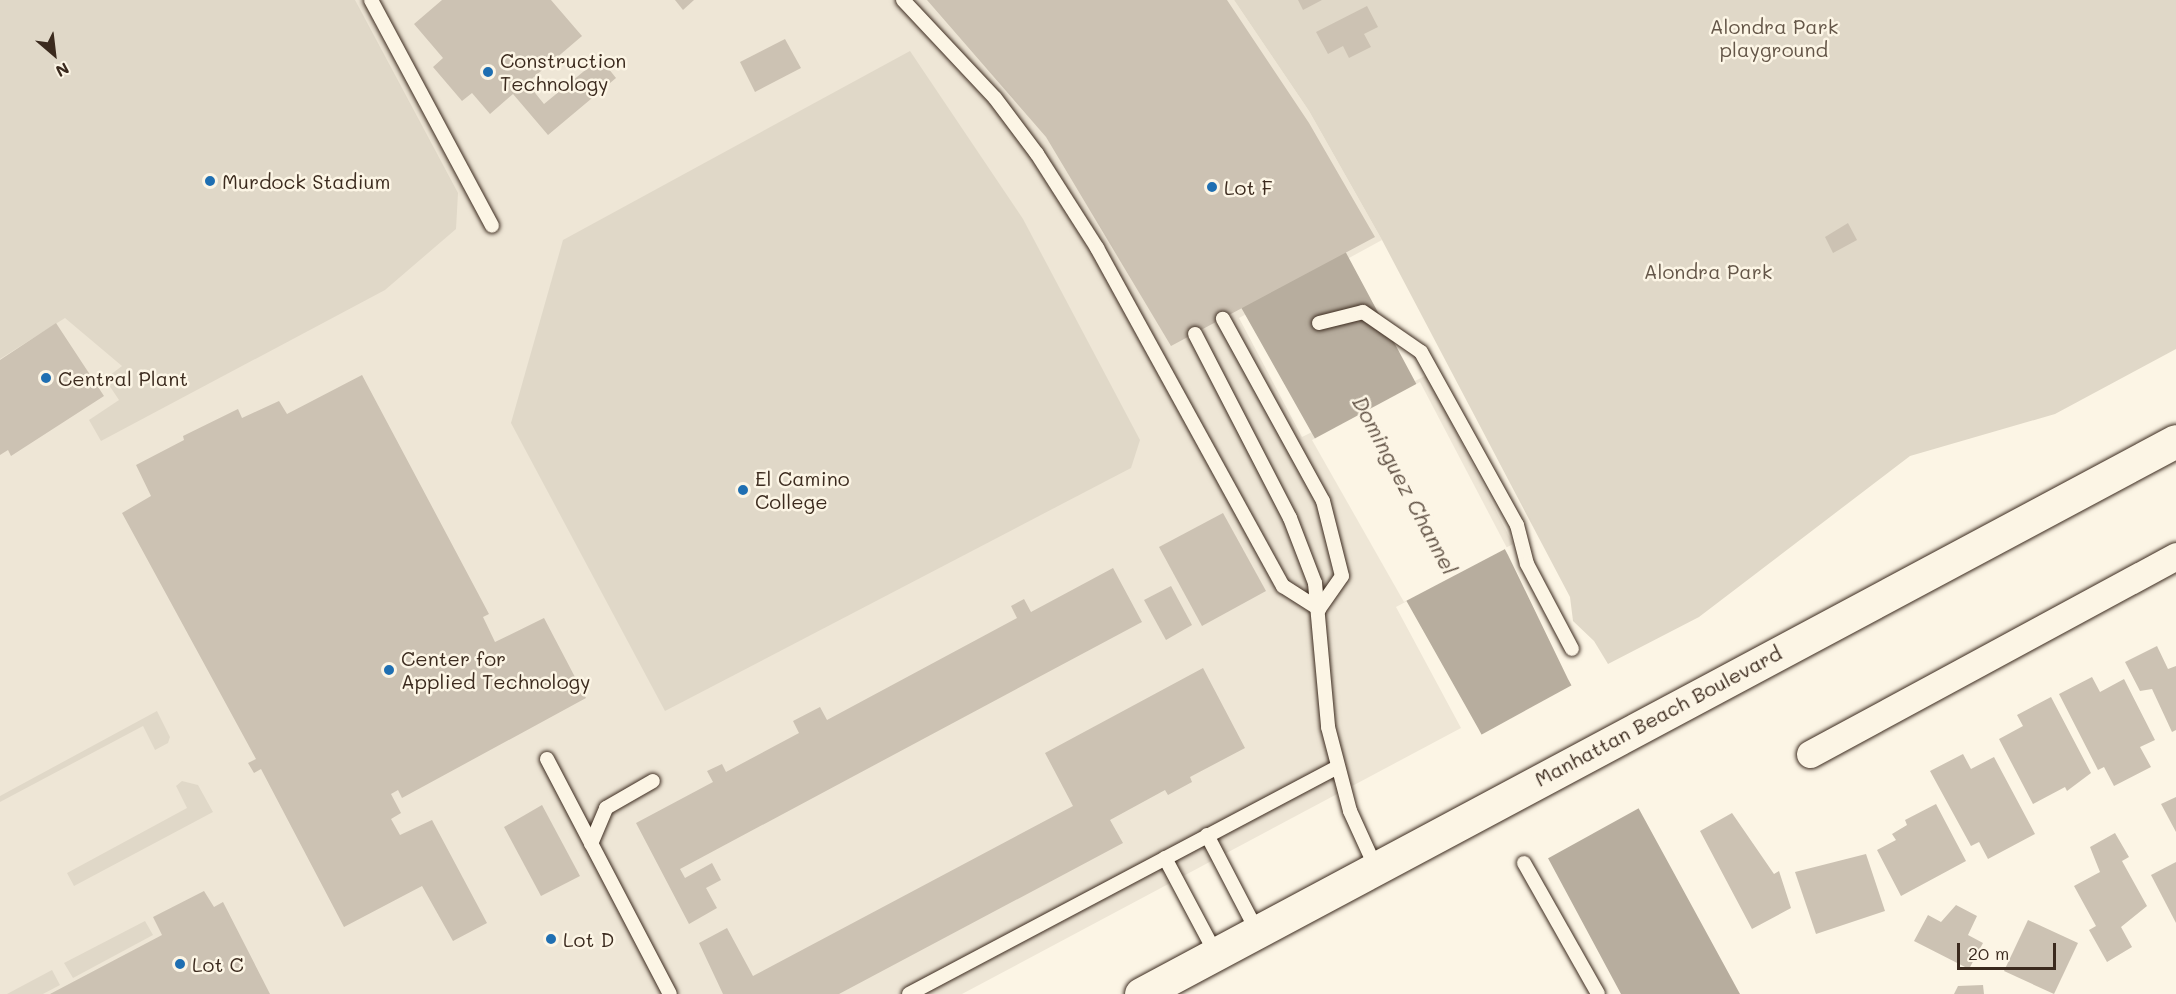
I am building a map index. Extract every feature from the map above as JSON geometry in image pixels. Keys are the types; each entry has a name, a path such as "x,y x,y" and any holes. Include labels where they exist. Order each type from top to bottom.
{"main road":[{"name":"Manhattan Beach Boulevard","path":"1141,994 2176,441"}],"street":[{"path":"1810,754 2176,556"}],"lane":[{"path":"371,0 492,226"},
{"path":"903,0 995,98 1037,154 1097,248 1284,586 1319,609"},
{"path":"1319,323 1363,312 1421,352 1517,525 1527,564 1572,649"},
{"path":"1223,319 1323,501 1342,576 1319,609"},
{"path":"1195,334 1290,518 1315,583 1319,609 1323,693 1338,767 1350,811 1376,868"},
{"path":"547,759 670,994"},
{"path":"909,994 1338,767"},
{"path":"591,844 606,808 654,781"},
{"path":"1207,835 1257,931"},
{"path":"1166,858 1216,954"},
{"path":"1524,862 1598,994"}],"shaded area":[{"name":"El Camino College","path":"0,0 1234,0 1309,111 1382,240 1239,318 1302,437 1427,375 1513,544 1396,607 1461,728 962,994 0,994"}],"green space":[{"name":"Murdock Stadium","path":"0,0 355,0 458,193 456,229 385,290 101,441 89,420 119,400 105,379 122,366 65,318 0,359"},
{"name":"Alondra Park","path":"1234,0 2176,0 2176,349 2055,414 1910,456 1699,617 1608,664 1594,641 1573,621 1570,597 1382,240 1309,111"},
{"path":"910,51 1023,219 1140,440 1131,468 665,711 511,423 563,240"},
{"path":"157,711 170,737 168,743 155,750 143,726 0,802 0,796"},
{"path":"182,781 198,785 213,812 74,886 67,873 187,808 176,786"},
{"path":"145,921 153,935 73,978 64,963"},
{"path":"52,970 60,985 43,994 7,994"}],"water":[{"name":"Dominguez Channel","path":"1158,160 1336,234 1508,555 1568,679 1740,994 1621,994 1478,728"}],"pier":[{"path":"1420,382 1507,548 1404,602 1312,440"},
{"path":"1574,684 1641,807 1545,860 1479,736"}],"building":[{"name":"Construction Technology","path":"442,0 551,0 582,36 527,83 544,104 600,58 616,78 548,135 513,94 490,114 472,93 462,101 433,67 443,58 414,24"},
{"path":"675,0 694,0 683,10"},
{"name":"Lot F","path":"927,0 1227,0 1309,123 1375,237 1171,346 1046,137"},
{"path":"1298,0 1322,0 1303,10"},
{"path":"1367,6 1378,27 1364,34 1371,47 1349,58 1343,46 1328,54 1316,32"},
{"path":"785,39 801,68 755,92 740,62"},
{"path":"1848,223 1857,240 1833,253 1825,237"},
{"name":"Central Plant","path":"56,323 104,396 11,456 8,450 0,455 0,360"},
{"name":"Center for Applied Technology","path":"362,375 489,614 483,617 495,642 544,618 586,698 402,798 398,790 391,794 401,813 391,819 400,835 432,820 487,923 453,941 422,886 344,927 261,769 254,773 248,763 256,759 122,513 151,496 136,465 184,440 183,436 238,409 242,418 279,401 287,414"},
{"path":"1223,513 1266,591 1202,626 1159,547"},
{"path":"1113,568 1142,622 680,869 685,878 712,863 721,880 706,888 717,908 689,924 636,823 713,782 707,771 722,764 726,772 799,733 793,721 820,707 827,720 1017,618 1011,606 1024,599 1031,612"},
{"path":"1171,586 1192,625 1166,640 1144,600"},
{"path":"2157,646 2168,669 2176,666 2176,730 2172,732 2152,689 2140,691 2125,662"},
{"path":"1203,668 1245,748 1190,777 1192,782 1168,795 1165,790 1110,820 1123,843 839,994 723,994 699,943 727,928 753,976 1073,806 1045,753"},
{"path":"2092,677 2100,692 2124,679 2155,740 2140,747 2151,767 2114,786 2104,767 2098,770 2059,694"},
{"path":"2051,697 2091,773 2067,791 2065,787 2033,804 1999,739 2023,726 2017,715"},
{"path":"1963,754 1971,769 1994,757 2035,834 1988,859 1979,842 1971,846 1930,771"},
{"path":"2176,797 2176,832 2161,804"},
{"path":"1936,804 1966,861 1901,896 1877,850 1896,840 1892,834 1907,825 1905,820"},
{"path":"542,805 580,876 541,896 504,827"},
{"path":"1732,813 1774,874 1779,871 1791,908 1752,929 1700,831"},
{"path":"2115,833 2129,857 2122,861 2147,906 2121,927 2132,947 2107,962 2089,930 2096,926 2074,886 2100,872 2090,847"},
{"path":"1866,854 1885,911 1816,934 1795,872"},
{"path":"2176,862 2176,923 2151,875"},
{"name":"Lot C","path":"204,891 214,907 223,902 270,994 50,994 162,935 153,917"},
{"path":"1956,905 1977,916 1968,935 1983,943 1969,969 1914,941 1928,915 1941,922"},
{"path":"2028,920 2078,943 2054,994 2004,971"},
{"path":"1983,985 1984,994 1954,994 1958,986"}],"place":[{"name":"Construction Technology","path":"488,72"},
{"name":"Murdock Stadium","path":"210,181"},
{"name":"Lot F","path":"1212,187"},
{"name":"Central Plant","path":"46,378"},
{"name":"El Camino College","path":"743,490"},
{"name":"Center for Applied Technology","path":"389,670"},
{"name":"Lot D","path":"551,939"},
{"name":"Lot C","path":"180,964"}],"park label":[{"name":"Alondra Park playground","path":"1774,38"}]}
